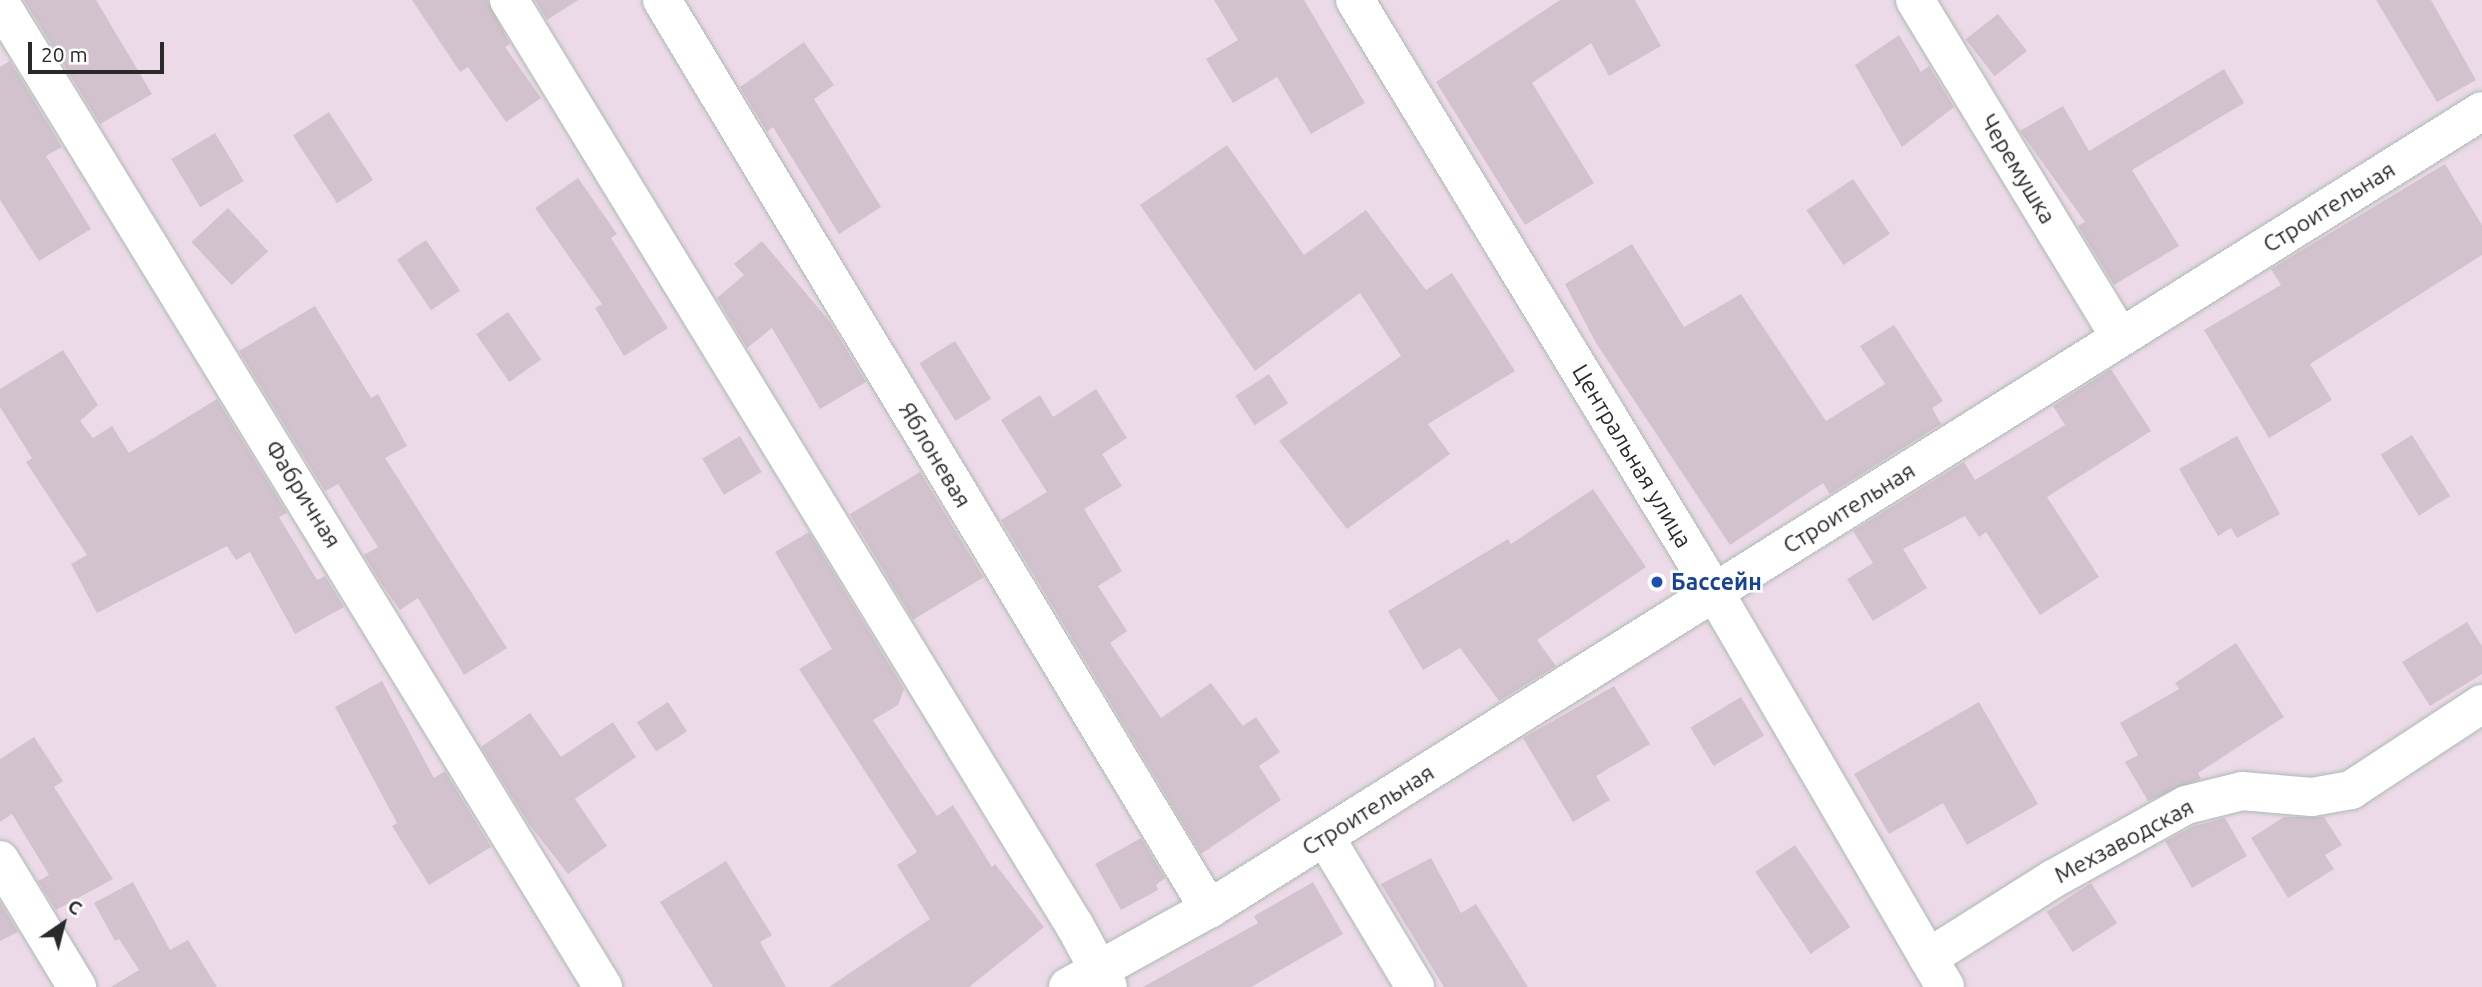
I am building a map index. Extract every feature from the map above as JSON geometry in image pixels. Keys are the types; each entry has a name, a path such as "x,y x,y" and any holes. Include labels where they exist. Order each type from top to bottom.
{"street":[{"path":"509,0 1091,981"},
{"name":"Яблоневая","path":"662,0 1209,909"},
{"name":"Центральная улица","path":"1355,0 1715,593 1936,972"},
{"name":"Черемушка","path":"1915,0 2120,337"},
{"name":"Фабричная","path":"0,3 603,987"},
{"name":"Строительная","path":"1091,981 2482,111"},
{"name":"Мехзаводская","path":"1936,972 2053,879 2186,804 2242,791 2312,797 2351,790 2482,704"},
{"path":"1325,837 1415,987"},
{"path":"0,860 77,987"}],"building":[{"path":"24,0 96,0 152,94 100,124"},
{"path":"412,0 487,0 510,44 505,47 541,98 506,122 468,67 460,72"},
{"path":"535,0 578,0 547,20"},
{"path":"1214,0 1304,0 1365,103 1311,134 1277,77 1233,103 1206,59 1238,40"},
{"path":"1560,0 1635,0 1661,46 1609,76 1591,43 1532,83 1594,183 1525,225 1436,82"},
{"path":"2376,0 2431,0 2476,80 2437,102"},
{"path":"1998,14 2027,51 1995,76 1966,39"},
{"path":"1899,35 1921,72 1929,66 1954,107 1902,147 1855,65"},
{"path":"804,42 834,85 814,99 881,207 839,234 773,127 767,132 740,87"},
{"path":"10,61 62,147 46,156 91,229 39,261 0,200 0,67"},
{"path":"2224,69 2244,103 2132,170 2179,246 2114,285 2078,226 2085,222 2020,131 2063,106 2089,151"},
{"path":"329,112 373,180 337,203 293,135"},
{"path":"215,133 244,181 200,207 171,159"},
{"path":"1227,145 1304,255 1366,210 1426,290 1452,273 1515,371 1428,424 1450,454 1347,529 1279,441 1401,356 1360,293 1255,371 1140,205"},
{"path":"2445,164 2482,225 2482,255 2310,364 2332,400 2269,438 2204,330 2281,285 2271,269"},
{"path":"578,178 617,234 611,238 668,328 624,356 595,308 602,304 535,208"},
{"path":"1853,179 1890,234 1843,265 1807,210"},
{"path":"228,208 268,251 232,285 191,242"},
{"path":"426,240 460,291 431,310 397,260"},
{"path":"762,241 830,322 866,382 820,409 772,328 747,348 717,298 744,275 734,264"},
{"path":"1632,244 1684,327 1741,294 1826,421 1885,384 1860,346 1894,325 1943,401 1932,408 1941,424 1830,494 1823,483 1730,545 1596,343 1565,284"},
{"path":"315,306 371,398 378,394 407,446 385,458 507,648 464,675 418,598 400,610 383,586 364,555 378,547 338,484 325,491 239,351"},
{"path":"508,312 541,360 509,382 476,334"},
{"path":"955,341 991,399 955,421 919,363"},
{"path":"63,350 98,405 80,421 93,438 112,426 129,453 217,399 287,513 279,517 317,580 325,576 344,607 295,634 250,552 236,560 227,546 97,613 71,564 87,555 26,462 32,458 0,407 0,389"},
{"path":"2111,369 2151,431 2047,497 2099,577 2040,615 1986,532 1979,537 1965,516 1903,549 1927,588 1873,621 1847,579 1873,563 1853,531 1964,462 1975,480 2065,425 2053,406"},
{"path":"1269,374 1288,403 1255,425 1235,396"},
{"path":"1096,389 1127,438 1102,454 1122,486 1084,509 1122,571 1098,586 1127,631 1110,643 1161,718 1211,683 1243,726 1256,717 1280,752 1259,766 1281,800 1201,854 1001,520 1047,492 1001,420 1040,395 1053,417"},
{"path":"2412,435 2450,496 2419,516 2381,455"},
{"path":"740,436 762,472 724,495 702,459"},
{"path":"2237,436 2280,514 2237,538 2231,528 2218,536 2179,469"},
{"path":"920,472 983,577 913,620 850,514"},
{"path":"1593,489 1646,567 1537,640 1556,666 1499,701 1460,648 1423,670 1388,611 1508,539 1511,544"},
{"path":"809,532 904,689 898,705 873,720 937,816 953,805 992,867 995,864 1044,927 969,987 829,987 930,919 897,865 917,852 799,669 832,649 775,552"},
{"path":"2467,622 2482,646 2482,674 2430,706 2402,662"},
{"path":"2236,643 2284,717 2198,773 2201,779 2148,801 2125,762 2138,755 2120,723 2179,689 2175,683"},
{"path":"382,681 434,778 445,771 491,847 429,885 392,826 397,823 335,707"},
{"path":"1614,686 1650,744 1596,776 1610,800 1573,822 1523,738"},
{"path":"1741,697 1764,736 1714,766 1690,727"},
{"path":"668,702 687,731 656,752 637,722"},
{"path":"1979,702 2038,804 1967,845 1943,803 1889,834 1854,774"},
{"path":"530,713 561,757 613,722 636,757 575,799 607,846 568,874 529,824 481,747"},
{"path":"34,737 63,781 54,787 113,879 56,910 38,881 49,875 12,814 0,822 0,759"},
{"path":"2284,817 2324,817 2342,845 2325,855 2334,869 2288,898 2251,838"},
{"path":"2225,818 2247,856 2192,888 2165,841 2194,826"},
{"path":"1141,838 1165,878 1156,885 1158,890 1121,910 1095,864"},
{"path":"1795,845 1850,927 1811,954 1755,872"},
{"path":"1431,858 1461,913 1476,904 1528,987 1444,987 1381,884"},
{"path":"726,861 772,935 760,942 786,987 713,987 660,902"},
{"path":"133,882 170,950 188,940 217,987 111,987 139,970 119,939 115,941 94,903"},
{"path":"1313,882 1343,934 1251,987 1143,987 1258,923 1254,916"},
{"path":"2091,883 2117,923 2073,952 2047,912"},
{"path":"0,902 18,932 0,941"}],"place":[{"name":"Бассейн","path":"1657,582"}]}
